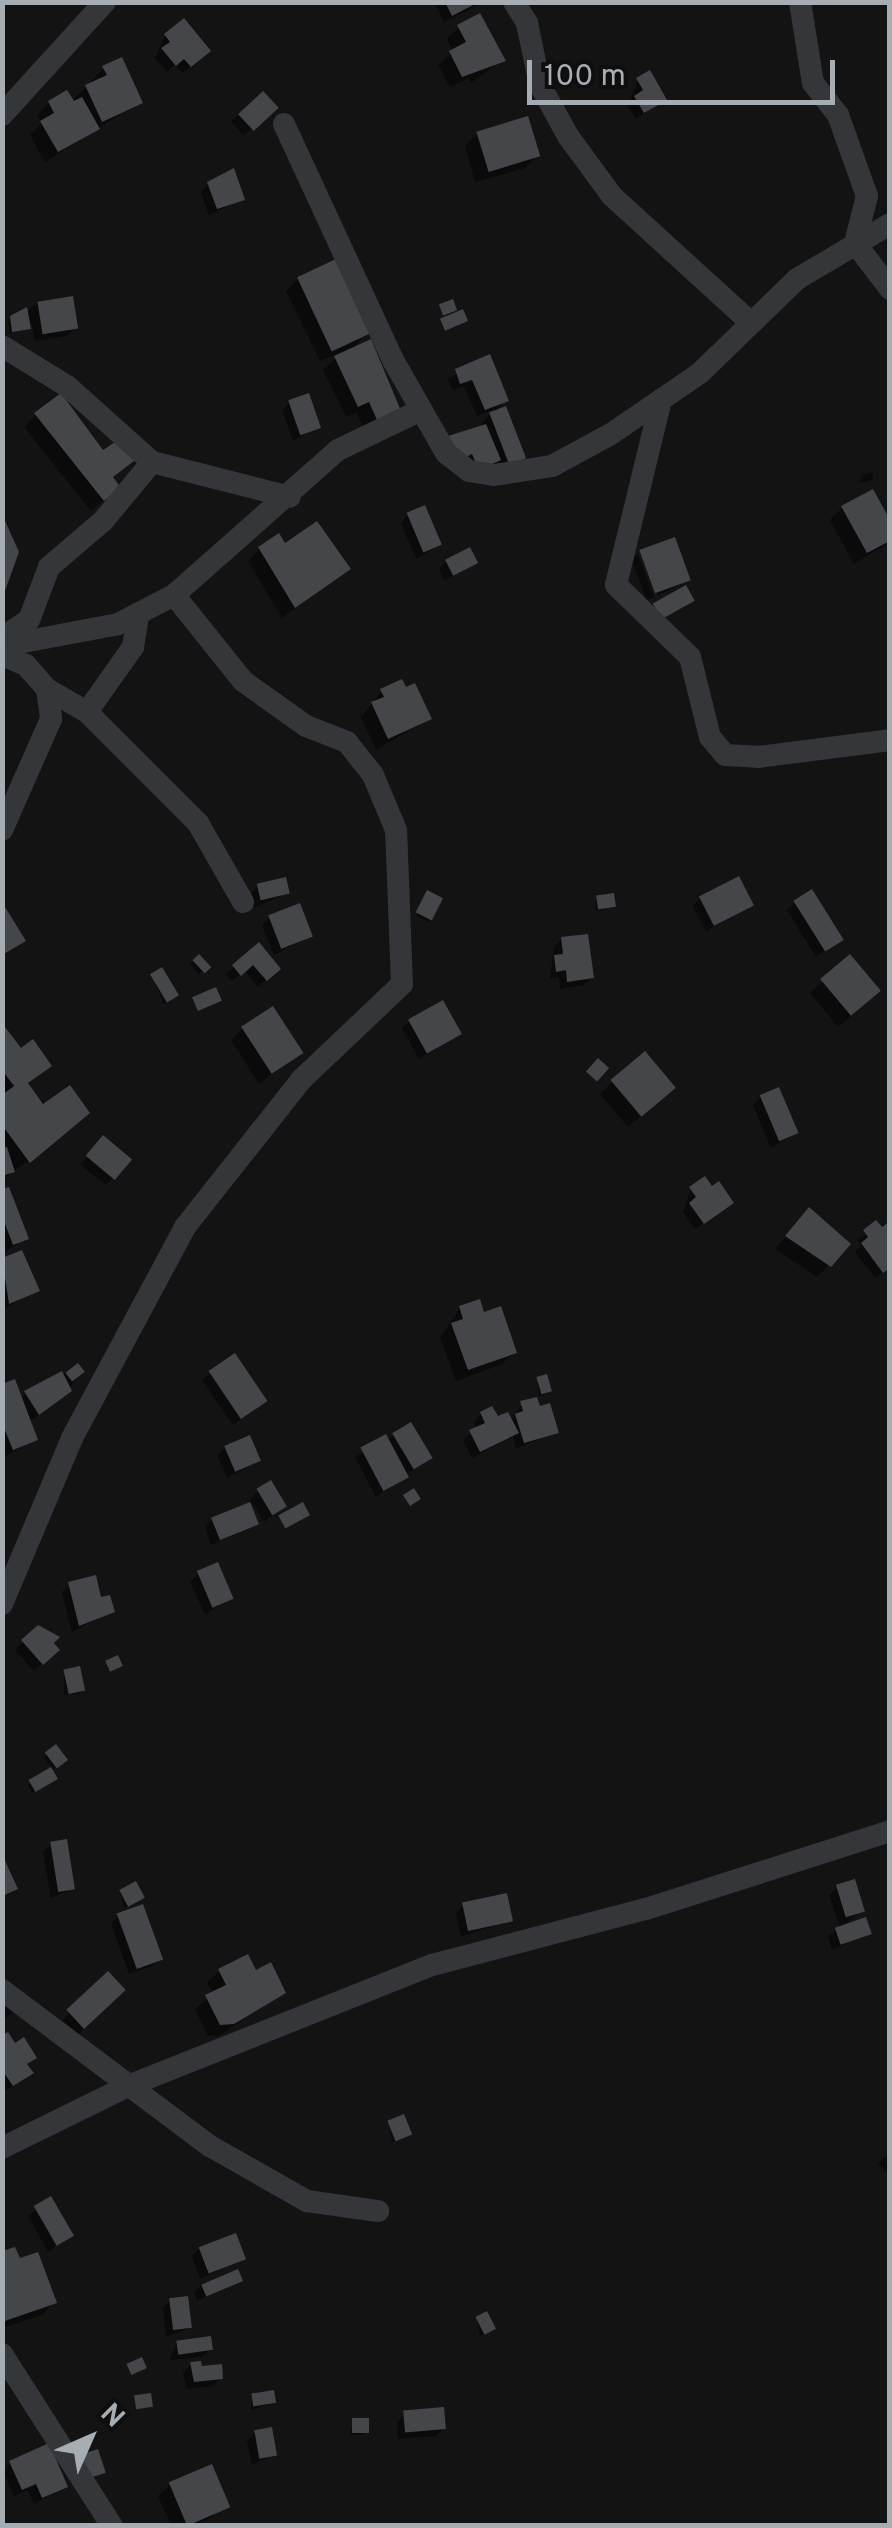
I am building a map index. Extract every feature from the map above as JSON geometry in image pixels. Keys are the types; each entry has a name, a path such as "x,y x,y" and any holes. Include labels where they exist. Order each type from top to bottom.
{"street":[{"path":"2,115 106,2"},
{"path":"514,2 527,23 540,85 568,136 612,196 749,320"},
{"path":"800,2 813,83 838,115 867,196 855,243"},
{"path":"284,124 421,410 446,453 468,470 494,475 552,466 661,400 700,374 749,320 797,278 890,224"},
{"path":"855,243 890,289"},
{"path":"2,346 67,386 152,462 290,497"},
{"path":"661,400 616,585 690,657 710,737 725,755 758,757 890,740"},
{"path":"2,642 118,624 138,614 174,594 290,497 338,450 421,410"},
{"path":"2,642 29,620 49,567 103,521 152,462"},
{"path":"2,1604 72,1438 185,1227 301,1080 402,984 396,830 373,775 347,742 306,726 243,682 174,594"},
{"path":"86,712 133,647 138,614"},
{"path":"2,655 26,665 47,689 86,712 198,823 243,902"},
{"path":"2,830 51,719 47,689"},
{"path":"2,2148 128,2086 432,1966 646,1909 890,1830"},
{"path":"2,1990 210,2146 307,2202 378,2211"},
{"path":"2,2354 112,2526"}],"building":[{"path":"445,2 479,2 452,16"},
{"path":"480,13 506,61 462,77 449,51 466,42 457,25"},
{"path":"184,18 211,51 191,67 184,59 176,66 161,48 170,42 164,34"},
{"path":"122,57 143,103 102,122 85,85 107,75 102,66"},
{"path":"650,70 667,100 644,113 634,96 643,90 636,78"},
{"path":"67,90 74,101 82,97 100,129 58,152 40,121 54,113 48,101"},
{"path":"263,91 279,108 254,131 238,114"},
{"path":"528,116 540,156 489,172 476,132"},
{"path":"234,168 245,200 217,209 207,182"},
{"path":"336,259 371,333 332,351 297,277"},
{"path":"73,296 78,329 43,334 37,302"},
{"path":"453,299 457,310 443,315 439,304"},
{"path":"27,307 31,329 12,332 10,316"},
{"path":"463,309 468,321 445,331 440,319"},
{"path":"371,339 401,411 378,422 369,402 358,407 334,356"},
{"path":"490,354 509,401 485,410 472,380 460,384 455,369"},
{"path":"61,393 103,450 118,440 134,461 113,477 121,488 104,501 34,413"},
{"path":"309,393 321,428 300,435 288,400"},
{"path":"506,406 526,458 509,465 489,412"},
{"path":"486,424 501,460 479,470 472,454 459,460 448,436"},
{"path":"873,489 890,520 890,541 867,553 841,506"},
{"path":"425,505 442,545 423,552 407,513"},
{"path":"2,514 19,552 2,599"},
{"path":"317,521 351,569 295,608 258,547 279,533 285,543"},
{"path":"675,537 691,580 655,593 639,550"},
{"path":"470,547 478,563 453,576 445,560"},
{"path":"686,585 695,601 661,619 653,603"},
{"path":"402,679 406,687 415,683 432,719 388,739 371,702 384,697 380,689"},
{"path":"739,876 754,905 714,926 699,896"},
{"path":"286,877 290,894 261,900 257,884"},
{"path":"812,889 844,940 825,952 793,901"},
{"path":"427,890 443,898 432,920 416,912"},
{"path":"614,893 616,907 598,909 596,896"},
{"path":"2,902 26,941 2,955"},
{"path":"300,903 313,937 281,949 268,915"},
{"path":"588,934 594,978 567,982 566,970 556,972 554,955 563,954 561,937"},
{"path":"259,942 281,969 267,981 253,965 241,976 232,965"},
{"path":"199,954 211,967 205,973 192,960"},
{"path":"850,954 881,991 851,1016 820,979"},
{"path":"162,967 179,995 167,1002 150,974"},
{"path":"216,987 222,1001 198,1011 192,997"},
{"path":"443,1000 462,1034 427,1054 408,1019"},
{"path":"273,1006 303,1053 272,1074 241,1027"},
{"path":"2,1023 21,1048 33,1039 52,1066 28,1083 43,1104 70,1085 90,1113 30,1163 2,1125 2,1095 14,1086 2,1070"},
{"path":"645,1051 676,1088 641,1117 611,1080"},
{"path":"598,1058 609,1068 597,1081 586,1071"},
{"path":"779,1087 799,1133 779,1141 760,1095"},
{"path":"103,1135 132,1159 115,1180 86,1156"},
{"path":"7,1147 15,1172 2,1176 2,1148"},
{"path":"705,1176 712,1186 719,1181 734,1203 704,1224 689,1203 696,1197 689,1187"},
{"path":"9,1187 29,1239 13,1245 2,1216 2,1189"},
{"path":"809,1207 851,1244 831,1267 785,1236"},
{"path":"876,1220 882,1227 890,1221 890,1268 883,1273 861,1243 868,1237 863,1230"},
{"path":"22,1250 40,1291 9,1304 2,1258"},
{"path":"480,1299 484,1312 501,1306 517,1353 468,1370 451,1323 463,1319 459,1306"},
{"path":"235,1353 267,1401 241,1419 208,1371"},
{"path":"78,1363 85,1372 72,1382 65,1373"},
{"path":"62,1371 72,1391 39,1415 24,1391"},
{"path":"547,1374 552,1391 541,1394 536,1377"},
{"path":"15,1379 38,1440 13,1450 2,1423 2,1384"},
{"path":"537,1397 540,1406 550,1403 559,1433 524,1443 515,1414 523,1411 520,1401"},
{"path":"492,1406 498,1416 508,1412 519,1433 480,1452 469,1430 485,1423 480,1412"},
{"path":"411,1422 433,1458 414,1469 392,1433"},
{"path":"386,1434 409,1477 383,1491 360,1448"},
{"path":"250,1435 261,1461 235,1472 224,1446"},
{"path":"271,1480 287,1507 272,1515 256,1489"},
{"path":"414,1488 421,1499 410,1506 403,1495"},
{"path":"250,1502 259,1524 220,1540 211,1518"},
{"path":"303,1502 310,1515 285,1528 278,1515"},
{"path":"218,1562 234,1599 212,1608 197,1571"},
{"path":"96,1575 101,1597 110,1595 115,1612 79,1626 68,1582"},
{"path":"38,1625 60,1637 54,1643 60,1650 43,1665 21,1640"},
{"path":"118,1655 123,1666 110,1672 105,1661"},
{"path":"80,1666 85,1690 69,1694 63,1670"},
{"path":"56,1744 68,1760 57,1768 45,1752"},
{"path":"51,1767 58,1779 35,1792 28,1780"},
{"path":"67,1839 75,1889 58,1892 50,1842"},
{"path":"2,1854 18,1889 2,1896"},
{"path":"855,1879 865,1912 846,1917 836,1885"},
{"path":"136,1881 145,1898 128,1907 119,1890"},
{"path":"507,1893 513,1921 468,1931 462,1903"},
{"path":"143,1904 163,1959 137,1969 117,1914"},
{"path":"866,1917 872,1934 841,1945 835,1928"},
{"path":"248,1954 256,1970 271,1962 286,1993 234,2024 220,2025 205,1995 226,1985 218,1969"},
{"path":"108,1971 126,1990 84,2029 66,2010"},
{"path":"8,2032 15,2043 24,2037 37,2058 27,2064 34,2073 13,2086 2,2070 2,2035"},
{"path":"404,2114 412,2134 396,2141 387,2121"},
{"path":"51,2196 74,2236 57,2246 34,2206"},
{"path":"236,2233 246,2259 209,2273 199,2247"},
{"path":"15,2247 20,2258 38,2252 57,2303 2,2322 2,2251"},
{"path":"238,2269 243,2281 206,2297 201,2285"},
{"path":"188,2296 192,2328 173,2330 169,2298"},
{"path":"487,2311 496,2329 484,2335 475,2317"},
{"path":"211,2336 213,2350 178,2355 176,2341"},
{"path":"142,2357 147,2368 131,2375 126,2364"},
{"path":"201,2361 202,2366 222,2364 223,2379 194,2382 190,2362"},
{"path":"274,2390 276,2403 253,2406 251,2394"},
{"path":"151,2393 153,2407 136,2409 134,2395"},
{"path":"444,2407 446,2429 405,2432 403,2411"},
{"path":"352,2418 369,2418 369,2433 352,2433"},
{"path":"272,2427 277,2456 259,2459 254,2430"},
{"path":"49,2443 68,2487 42,2498 36,2484 22,2490 9,2461"},
{"path":"98,2449 106,2473 85,2480 77,2456"},
{"path":"212,2464 230,2507 187,2526 169,2482"}]}
